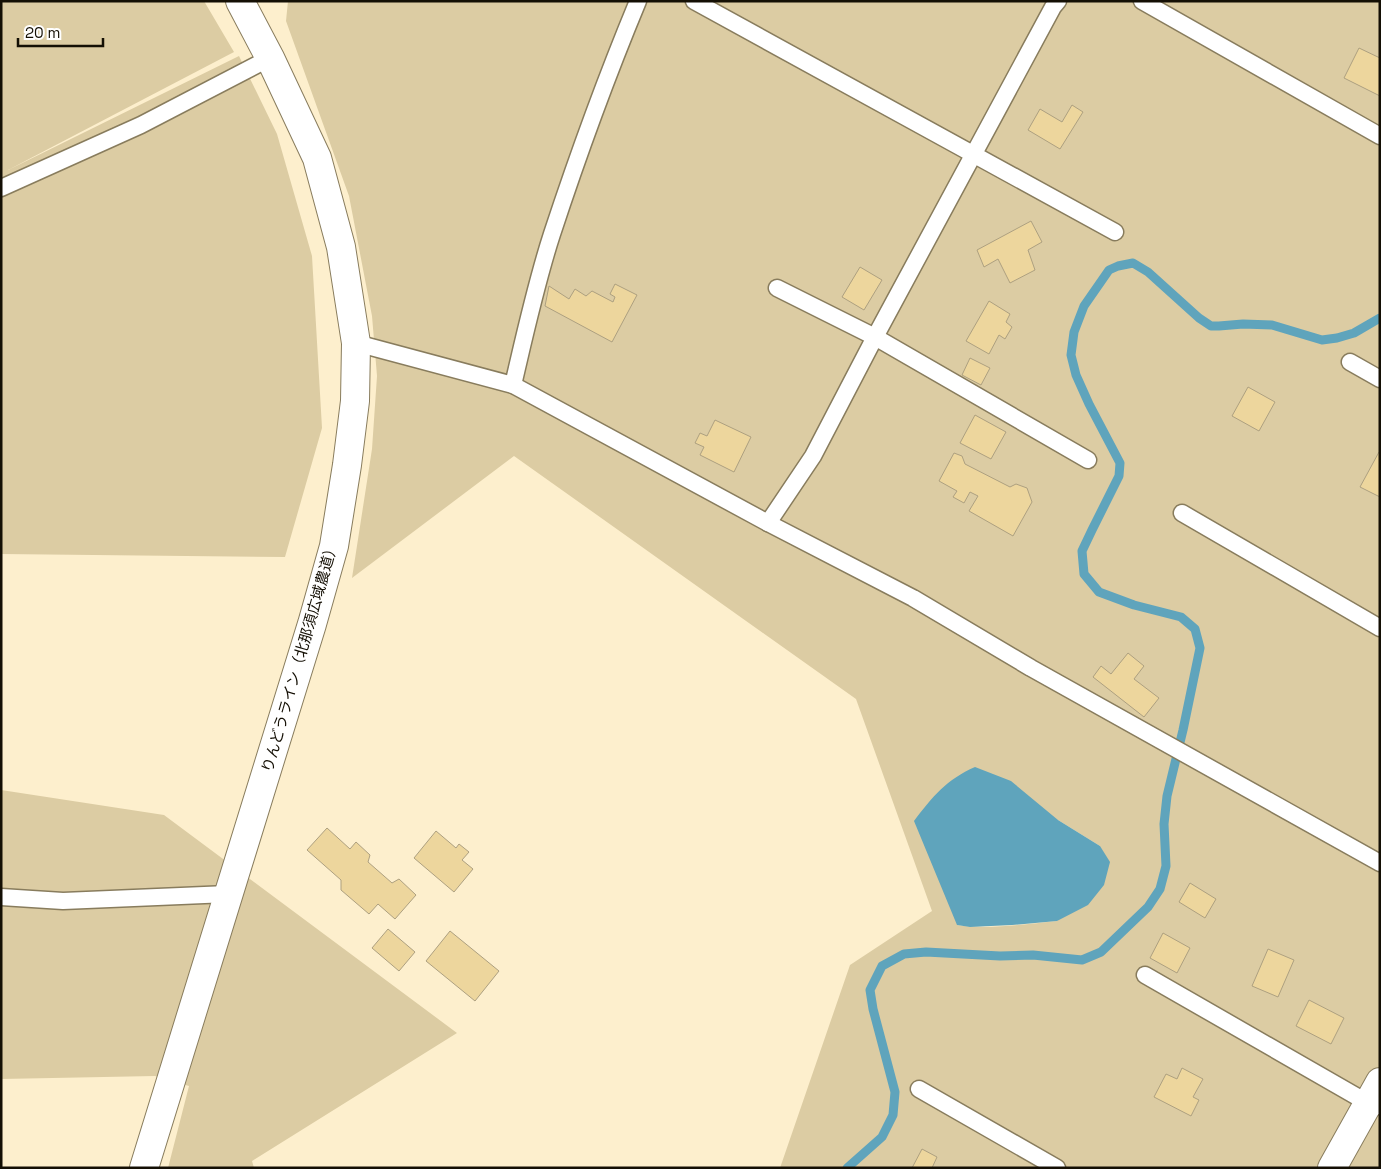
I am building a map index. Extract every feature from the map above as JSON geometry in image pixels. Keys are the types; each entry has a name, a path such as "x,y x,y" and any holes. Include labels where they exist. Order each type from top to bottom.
{"street":[{"name":"りんどうライン（北那須広域農道）","path":"144,1168 312,624 334,546 356,401 356,343 341,247 317,158 270,58 240,1"},
{"path":"1332,1168 1376,1098"}],"lane":[{"path":"513,385 534,295 552,234 605,80 638,1"},
{"path":"694,1 1115,232"},
{"path":"768,523 813,456 874,336 972,153 1058,1"},
{"path":"1142,1 1380,136"},
{"path":"1,188 141,124 270,58"},
{"path":"777,288 874,336 1088,460"},
{"path":"356,343 513,385 768,523 913,598 1031,668 1380,863"},
{"path":"1350,362 1380,378"},
{"path":"1182,514 1380,628"},
{"path":"1,897 63,901 228,894"},
{"path":"1144,975 1376,1098"},
{"path":"919,1089 1057,1168"}],"shaded area":[{"path":"1,1 204,1 234,52 8,170 239,56 277,134 312,256 322,428 285,557 1,554"},
{"path":"288,1 1380,1 1380,1168 780,1168 850,965 932,911 856,699 514,456 352,578 372,449 377,376 372,316 349,196 286,21","holes":["1058,820 1100,846 1057,921 995,927 957,925"]},
{"path":"1,790 164,815 457,1033 252,1161 254,1168 168,1168 189,1086 155,1076 1,1079"}],"water":[{"path":"975,767 1011,781 1058,820 1100,846 1110,862 1104,885 1088,905 1057,921 970,927 957,925 914,821 927,804 948,783"}],"building":[{"path":"1359,48 1380,58 1380,96 1344,78"},
{"path":"1072,105 1083,112 1060,149 1028,130 1040,109 1062,122"},
{"path":"1031,221 1042,242 1028,250 1035,270 1010,283 998,259 984,267 977,250"},
{"path":"860,267 882,280 864,310 842,297"},
{"path":"615,284 637,295 612,342 545,306 549,286 569,299 575,289 586,296 592,291 613,302 615,297 610,294"},
{"path":"989,301 1010,314 1006,322 1012,327 1005,339 999,335 989,354 966,341"},
{"path":"970,358 990,368 981,385 962,375"},
{"path":"1248,387 1275,402 1259,431 1232,416"},
{"path":"975,415 1006,432 991,459 960,443"},
{"path":"715,420 751,437 734,472 700,455 704,447 695,443 700,433 707,436"},
{"path":"1380,452 1380,497 1360,487"},
{"path":"954,453 962,456 965,464 1010,487 1016,484 1027,488 1032,502 1013,536 969,511 978,496 970,492 964,503 953,497 957,491 939,481"},
{"path":"1128,653 1144,666 1134,679 1159,698 1144,717 1093,677 1101,666 1111,674"},
{"path":"327,828 350,849 356,842 370,855 368,862 392,883 399,879 416,895 395,919 378,904 369,914 341,890 341,880 307,850"},
{"path":"436,831 456,848 459,844 469,852 462,860 473,869 454,892 414,858"},
{"path":"1190,883 1216,899 1205,918 1179,902"},
{"path":"388,929 415,952 399,971 372,948"},
{"path":"450,931 499,971 475,1001 426,961"},
{"path":"1163,933 1190,948 1177,973 1150,958"},
{"path":"1268,949 1294,960 1278,997 1252,986"},
{"path":"1309,1000 1344,1018 1331,1044 1296,1026"},
{"path":"1182,1068 1203,1079 1193,1097 1199,1100 1191,1116 1154,1097 1166,1074 1177,1079"},
{"path":"922,1149 937,1157 932,1168 912,1168"}],"waterway":[{"path":"847,1168 882,1137 893,1115 895,1092 873,1009 870,990 882,966 904,954 926,952 1000,956 1033,955 1082,960 1101,952 1148,907 1160,889 1166,866 1164,824 1167,796 1200,648 1195,629 1181,617 1134,605 1099,592 1084,574 1082,551 1119,476 1120,463 1089,404 1076,375 1071,355 1074,332 1084,306 1109,270 1133,263 1148,272 1199,318 1211,326 1272,325 1322,340 1354,333 1380,318"}]}
